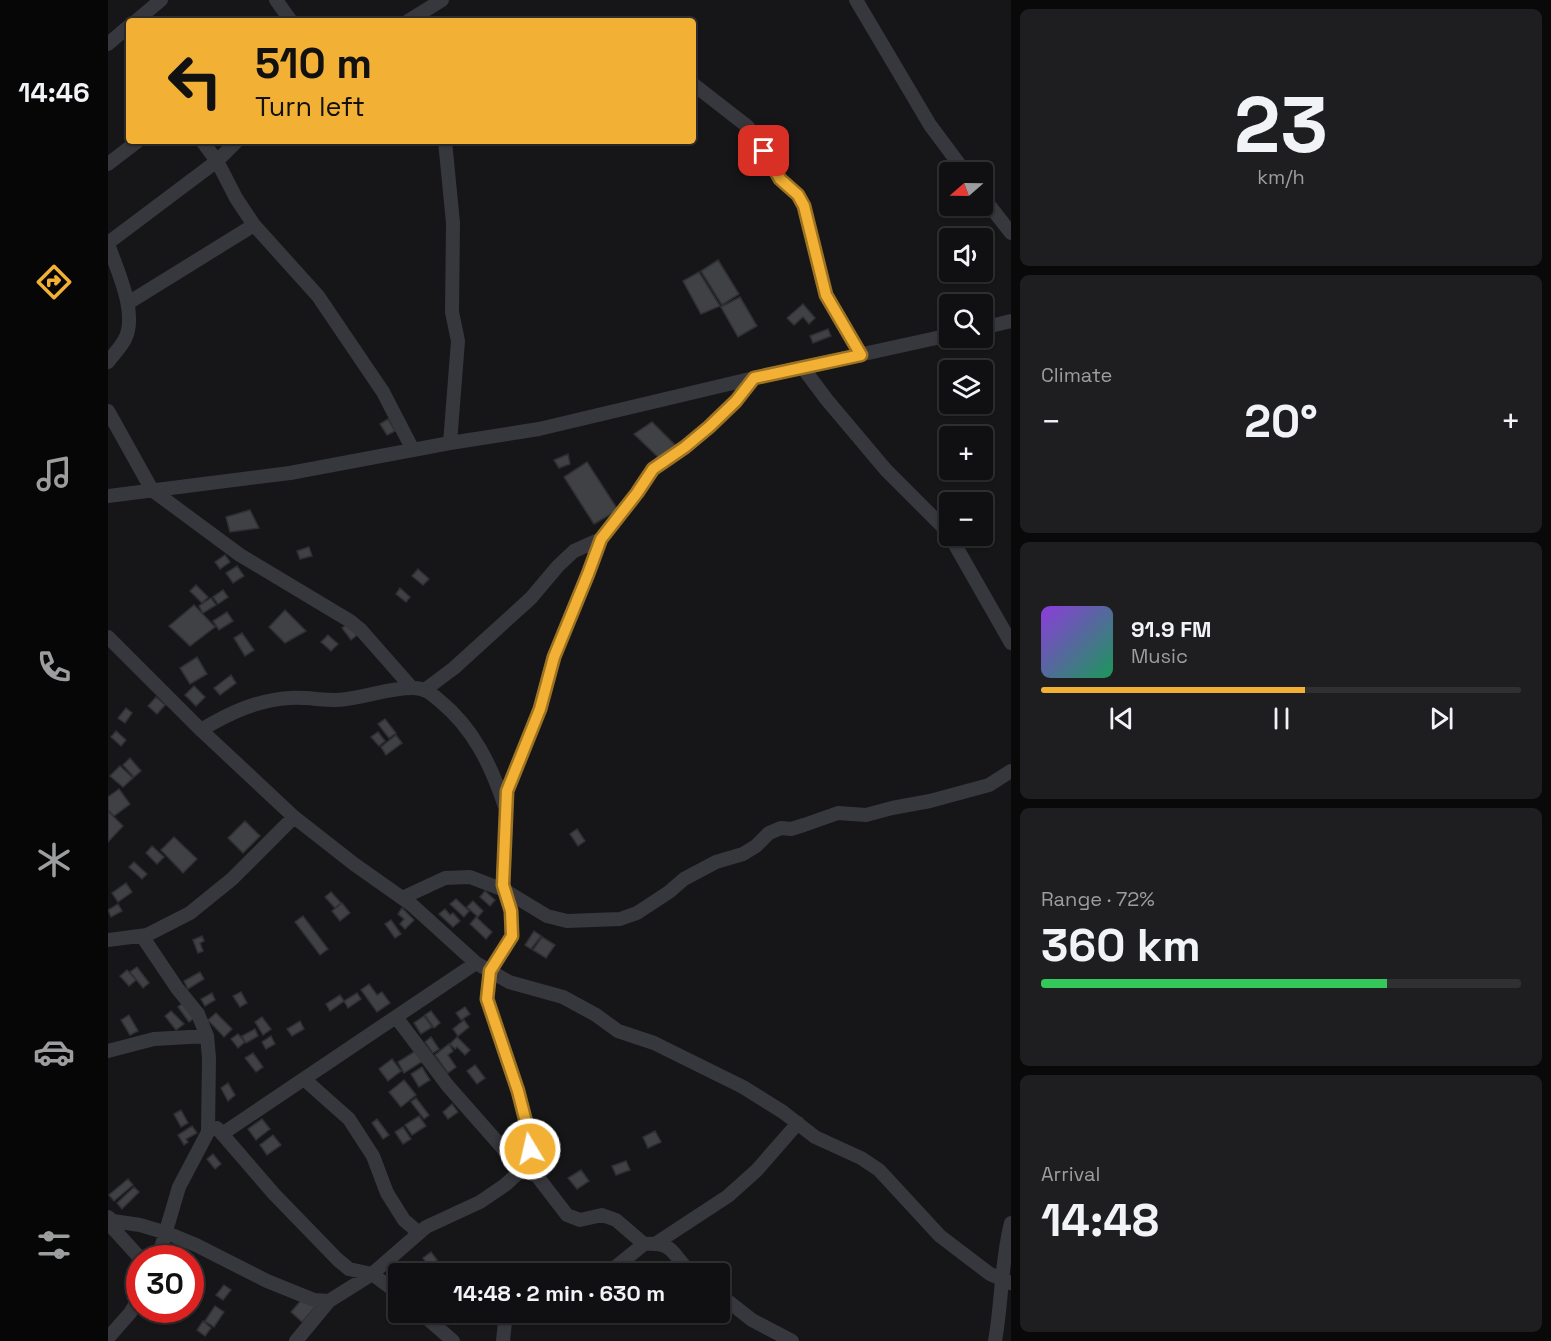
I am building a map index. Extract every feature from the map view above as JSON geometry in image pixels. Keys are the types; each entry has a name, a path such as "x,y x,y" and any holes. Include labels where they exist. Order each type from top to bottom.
{"street":[{"path":"144,18 161,0"},
{"path":"276,0 289,18"},
{"path":"413,18 442,0"},
{"path":"856,0 930,125 958,162"},
{"path":"108,44 126,29"},
{"path":"696,86 747,126 757,138 780,179 798,195 804,206 826,295 861,355"},
{"path":"108,164 134,144"},
{"path":"204,144 217,161 236,198 254,225 318,296 383,392 413,450"},
{"path":"108,362 125,339 130,322 128,303 108,244 217,161 234,144"},
{"path":"445,144 453,223 452,312 458,342 450,443"},
{"path":"993,210 1011,232"},
{"path":"128,303 254,225"},
{"path":"993,325 1011,321"},
{"path":"108,496 290,473 539,429 939,337"},
{"path":"803,368 886,470 939,524"},
{"path":"296,1341 329,1301 372,1274 426,1227 480,1202 505,1185 528,1164 530,1149 527,1126 518,1091 487,999 490,971 512,936 511,911 503,885 507,791 540,709 554,657 601,539 653,469 709,427 736,401 754,378"},
{"path":"108,411 152,490 240,555 350,621 419,689 454,712 470,731 486,759 506,809"},
{"path":"201,730 230,713 260,703 290,698 338,700 376,692 419,689 454,668 531,598 574,551 601,539"},
{"path":"956,546 1011,643"},
{"path":"108,637 201,730 294,817 402,898 476,963 509,982 564,997 596,1015 618,1031 654,1043 743,1087 783,1112 815,1137 861,1158 879,1170 940,1236 990,1274 1007,1281"},
{"path":"402,898 445,879 470,877 504,890 547,916 567,921 620,919 637,913 684,879 716,861 743,854 775,830 804,825 838,813 866,815 930,801 989,784 1011,771"},
{"path":"108,940 147,935 190,913 232,879 294,817"},
{"path":"142,936 177,988 198,1014 207,1036 208,1132 178,1187 163,1245"},
{"path":"222,1134 476,963"},
{"path":"396,1017 448,1086 522,1170 537,1176 567,1215 580,1220 602,1215 616,1220 651,1243 666,1245 683,1263"},
{"path":"108,1051 154,1039 207,1036"},
{"path":"304,1079 349,1119 373,1156 387,1193 404,1220 419,1233"},
{"path":"209,1119 274,1194 338,1260 349,1269 372,1274 388,1281"},
{"path":"623,1263 728,1196 757,1170 798,1124"},
{"path":"110,1222 141,1224 167,1233 267,1281 314,1300 329,1301"},
{"path":"110,1222 129,1245"},
{"path":"995,1341 1007,1281 1005,1245 1011,1223"},
{"path":"730,1303 752,1320 792,1341"},
{"path":"108,1338 126,1318"},
{"path":"433,1323 453,1341"},
{"path":"502,1341 504,1323"}],"building":[{"path":"718,260 739,294 722,305 701,271"},
{"path":"699,272 720,306 701,314 683,281"},
{"path":"740,297 757,326 738,337 721,307"},
{"path":"803,304 815,318 809,324 803,317 794,325 787,318"},
{"path":"828,329 831,336 813,343 810,336"},
{"path":"388,419 395,431 387,435 380,424"},
{"path":"652,422 675,445 659,458 634,434"},
{"path":"568,454 570,464 559,468 554,460"},
{"path":"587,462 618,510 594,524 564,477"},
{"path":"250,510 259,528 230,532 226,517"},
{"path":"309,547 312,556 300,559 297,551"},
{"path":"225,555 230,562 220,569 215,562"},
{"path":"237,566 244,576 233,583 226,573"},
{"path":"418,569 429,579 423,585 412,576"},
{"path":"196,585 208,597 202,603 190,591"},
{"path":"400,588 410,597 406,602 396,594"},
{"path":"223,590 228,597 218,604 213,597"},
{"path":"211,598 216,605 203,613 199,606"},
{"path":"194,605 215,627 190,646 169,626"},
{"path":"285,610 306,631 285,643 269,627"},
{"path":"227,612 233,621 219,630 213,621"},
{"path":"348,624 357,635 351,640 342,628"},
{"path":"242,633 254,650 245,656 234,638"},
{"path":"328,635 338,644 331,651 321,642"},
{"path":"197,657 207,674 190,684 180,668"},
{"path":"231,675 236,683 220,695 214,688"},
{"path":"194,686 205,697 196,706 185,695"},
{"path":"156,697 165,705 157,714 148,706"},
{"path":"126,708 132,713 125,723 118,718"},
{"path":"385,719 396,733 389,738 378,724"},
{"path":"116,731 126,740 121,746 111,737"},
{"path":"378,732 385,741 379,746 371,737"},
{"path":"396,735 402,743 386,755 381,747"},
{"path":"130,758 141,771 134,777 123,765"},
{"path":"120,766 133,778 123,787 110,776"},
{"path":"119,789 130,804 114,816 108,810 108,797"},
{"path":"108,811 123,826 108,842"},
{"path":"245,821 260,836 243,853 228,838"},
{"path":"577,829 585,841 578,846 570,834"},
{"path":"174,837 197,859 183,873 161,850"},
{"path":"152,846 164,857 157,864 146,853"},
{"path":"134,862 147,874 142,879 129,867"},
{"path":"126,883 132,892 118,902 112,893"},
{"path":"485,891 495,900 490,906 480,897"},
{"path":"331,892 341,903 335,908 325,897"},
{"path":"456,899 469,911 464,917 450,904"},
{"path":"473,901 483,911 478,917 467,907"},
{"path":"342,903 350,913 340,921 332,911"},
{"path":"118,904 122,911 111,917 108,910"},
{"path":"402,908 414,920 405,929 400,924 404,919 398,914"},
{"path":"445,909 450,915 453,913 460,921 453,927 439,914"},
{"path":"303,916 328,949 320,955 295,922"},
{"path":"476,917 492,932 486,939 470,924"},
{"path":"391,920 401,934 395,938 385,924"},
{"path":"534,931 541,936 531,949 525,945"},
{"path":"202,936 204,941 200,943 203,951 198,953 193,940"},
{"path":"542,937 555,945 546,958 533,950"},
{"path":"137,967 149,983 143,988 130,972"},
{"path":"127,970 136,980 129,986 120,976"},
{"path":"200,972 204,979 188,989 184,981"},
{"path":"369,984 377,995 382,992 390,1003 377,1012 361,990"},
{"path":"241,992 247,1003 240,1007 233,996"},
{"path":"212,993 215,1000 205,1006 201,999"},
{"path":"357,993 361,999 348,1008 344,1001"},
{"path":"340,995 344,1001 330,1011 326,1004"},
{"path":"183,1003 194,1018 189,1022 178,1007"},
{"path":"465,1007 470,1014 461,1020 456,1013"},
{"path":"171,1011 184,1024 176,1030 165,1016"},
{"path":"431,1011 440,1023 434,1028 425,1015"},
{"path":"216,1013 232,1029 224,1037 208,1020"},
{"path":"129,1015 138,1031 130,1035 121,1020"},
{"path":"424,1016 432,1027 421,1034 414,1023"},
{"path":"262,1017 271,1029 263,1035 255,1022"},
{"path":"464,1020 469,1027 458,1036 453,1029"},
{"path":"300,1021 304,1029 292,1036 287,1029"},
{"path":"255,1029 258,1036 246,1043 242,1036"},
{"path":"238,1034 245,1042 238,1048 231,1039"},
{"path":"271,1036 275,1044 266,1049 262,1042"},
{"path":"431,1037 439,1049 433,1053 425,1042"},
{"path":"457,1037 470,1050 465,1055 450,1044"},
{"path":"449,1044 453,1051 448,1055 456,1067 448,1073 435,1055"},
{"path":"417,1050 423,1061 404,1073 398,1062"},
{"path":"253,1053 263,1067 256,1072 245,1058"},
{"path":"392,1059 401,1071 388,1081 379,1069"},
{"path":"475,1065 485,1078 477,1084 467,1071"},
{"path":"422,1067 430,1080 419,1087 411,1074"},
{"path":"404,1080 416,1095 401,1107 389,1092"},
{"path":"228,1083 235,1095 228,1101 221,1088"},
{"path":"416,1098 429,1115 424,1119 411,1102"},
{"path":"452,1104 458,1112 448,1119 443,1112"},
{"path":"181,1110 188,1123 181,1127 174,1114"},
{"path":"419,1116 426,1126 412,1135 405,1125"},
{"path":"262,1119 270,1129 256,1140 248,1129"},
{"path":"377,1119 389,1135 383,1139 372,1123"},
{"path":"192,1126 197,1133 186,1139 188,1142 184,1145 178,1135"},
{"path":"403,1127 411,1139 403,1144 395,1132"},
{"path":"655,1131 661,1142 648,1148 643,1137"},
{"path":"273,1135 281,1145 267,1155 260,1145"},
{"path":"213,1154 221,1164 215,1169 207,1159"},
{"path":"626,1161 630,1170 616,1175 612,1166"},
{"path":"581,1170 589,1181 577,1189 568,1178"},
{"path":"128,1179 133,1185 114,1201 109,1195"},
{"path":"134,1187 139,1192 122,1209 117,1203"},
{"path":"431,1252 437,1260 434,1263 426,1263 423,1258"},
{"path":"224,1285 231,1290 223,1300 216,1295"},
{"path":"304,1297 315,1307 302,1322 291,1312"},
{"path":"215,1306 224,1312 214,1327 205,1321"},
{"path":"204,1322 211,1328 205,1336 197,1330"}],"route":[{"path":"530,1149 518,1091 487,999 490,971 512,936 511,911 503,885 507,791 540,709 554,657 601,539 653,469 709,427 736,401 754,378 861,355 826,295 804,206 798,195 780,179 764,151"}]}
